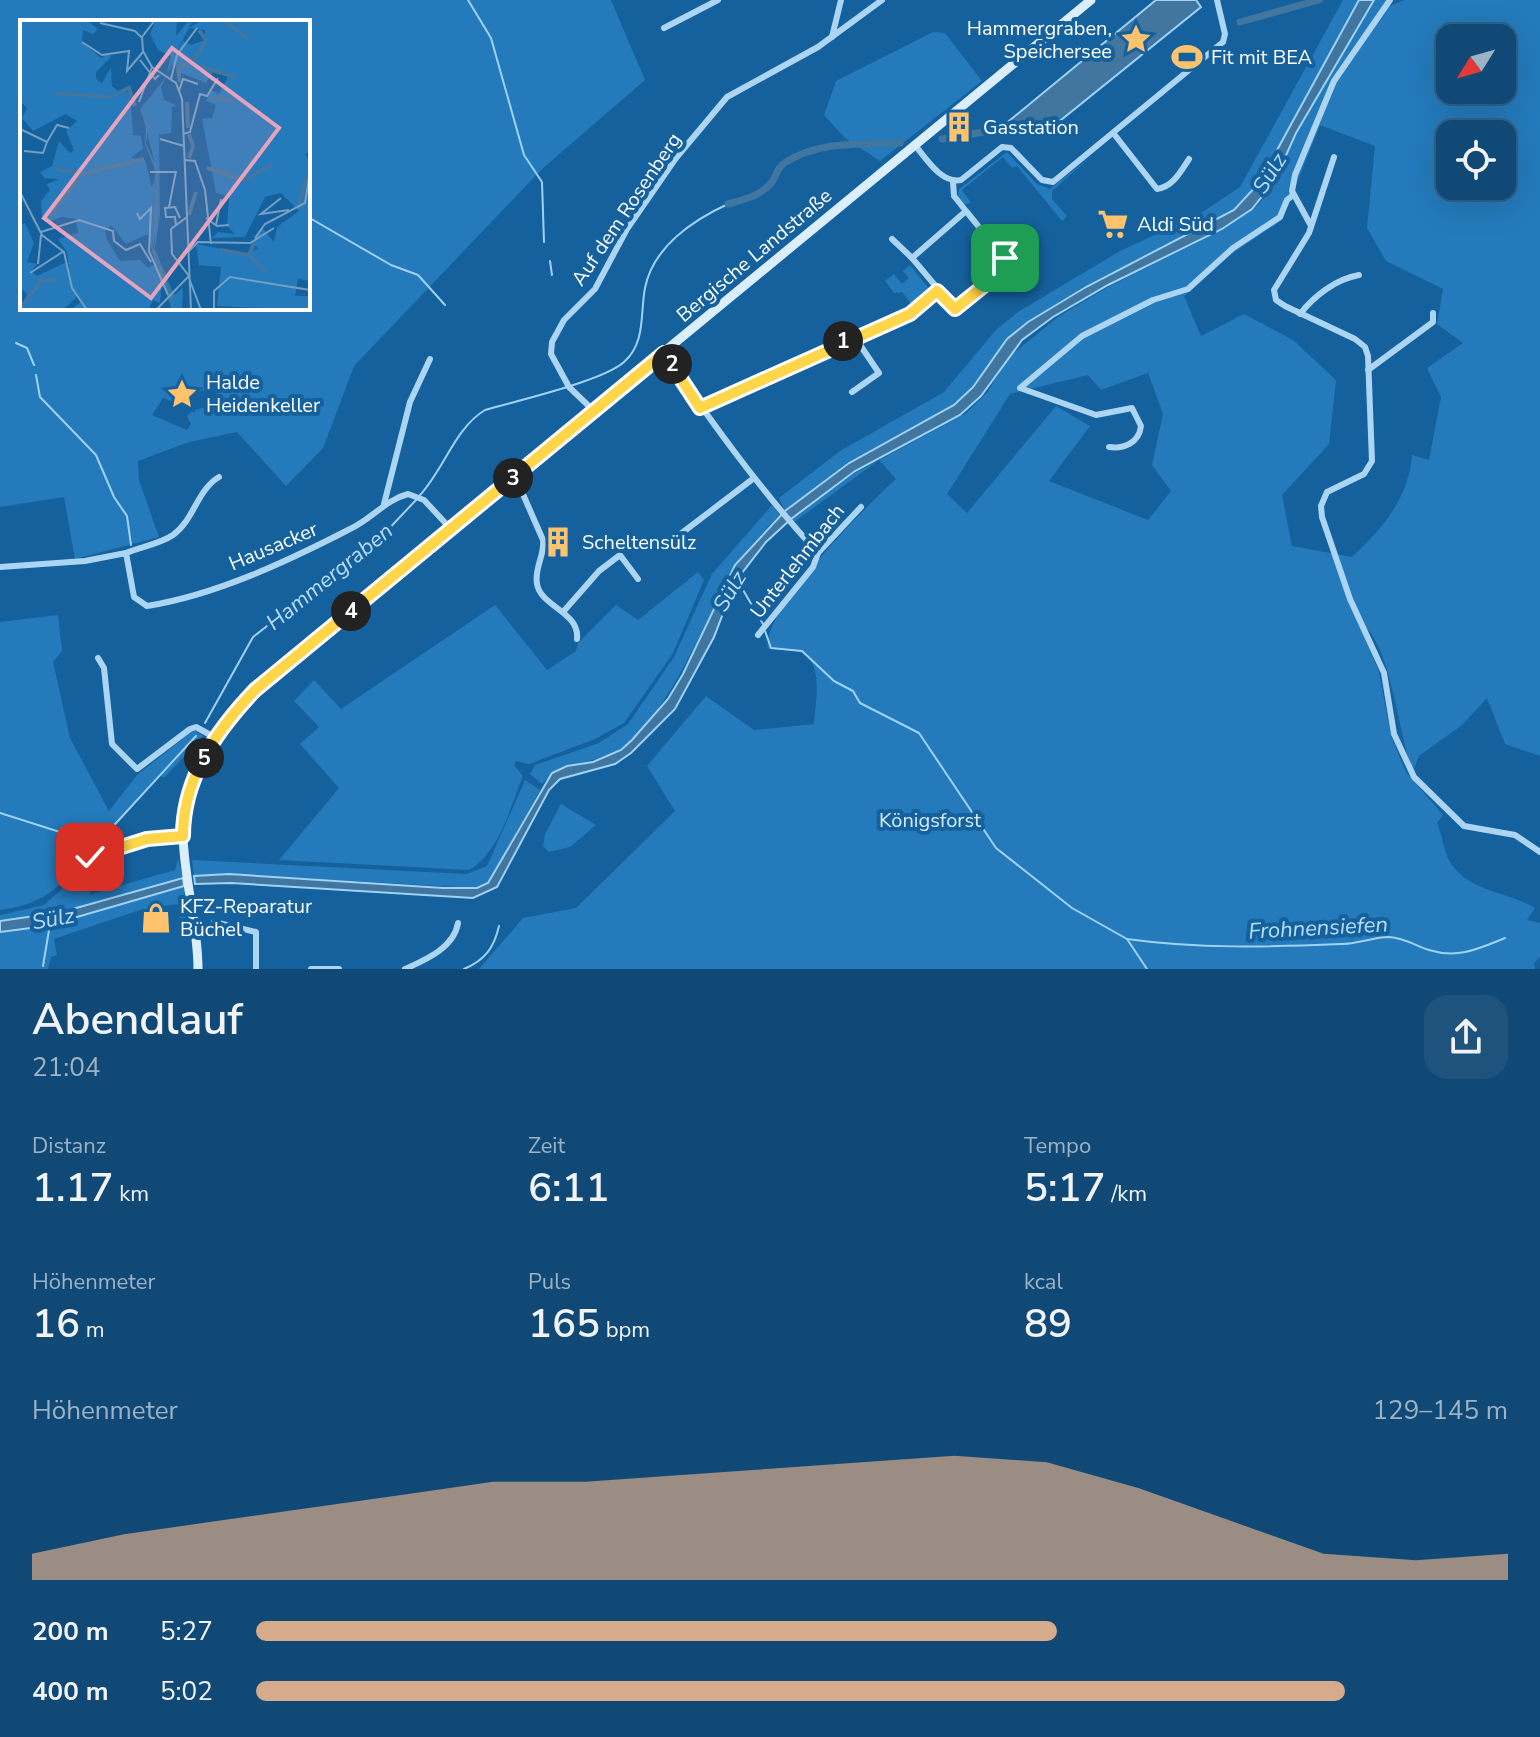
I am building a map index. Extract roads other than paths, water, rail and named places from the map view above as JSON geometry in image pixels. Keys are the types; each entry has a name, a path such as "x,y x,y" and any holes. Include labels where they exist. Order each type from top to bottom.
{"main road":[{"name":"Bergische Landstraße","path":"198,969 183,836 191,785 216,738 233,714 263,682 1091,0"}],"street":[{"path":"664,28 718,0"},
{"path":"832,37 841,0"},
{"name":"Auf dem Rosenberg","path":"594,411 568,386 550,348 557,330 595,289 627,229 676,158 727,97 832,37 882,0"},
{"path":"914,144 945,178 953,182 961,180 1002,147 1011,148 1042,180 1053,182 1196,67 1225,38 1217,0"},
{"path":"1311,227 1308,214 1293,195 1295,175 1334,81 1390,0"},
{"path":"1114,134 1157,189 1164,188 1178,176 1189,159"},
{"path":"1334,157 1311,227 1274,290 1280,303 1332,325 1361,343 1368,356 1372,461 1364,474 1332,488 1321,506 1322,517 1350,599 1384,673 1394,734 1414,777 1464,826 1515,835 1540,852"},
{"path":"892,239 955,309 1008,263 954,196 953,182"},
{"path":"1109,447 1132,443 1138,436 1141,426 1132,408 1096,415 1020,388 1082,336 1153,300 1188,289 1233,248 1280,217 1287,200 1293,195"},
{"path":"912,258 966,211"},
{"path":"1300,314 1326,289 1348,277 1359,275"},
{"path":"700,408 854,336 910,314 937,291"},
{"path":"1368,370 1433,322 1433,313"},
{"path":"852,392 879,373 854,336"},
{"path":"664,353 700,408 774,503 818,553"},
{"path":"384,504 410,402 430,359"},
{"path":"515,476 543,540 545,551 537,568 537,584 578,632 577,639"},
{"path":"0,567 85,561 126,553 172,536 190,518 208,484 219,477"},
{"path":"670,542 754,478"},
{"name":"Hausacker","path":"126,553 134,597 140,604 173,602 237,579 333,538 354,528 384,504 415,494 450,528"},
{"name":"Unterlehmbach","path":"758,635 813,567 818,553 861,507"},
{"path":"563,612 599,571 620,555 638,579"},
{"path":"624,561 632,555"},
{"path":"98,658 104,668 112,744 137,769 190,729 196,727 216,738"},
{"path":"86,861 97,854 147,839 183,836"},
{"path":"214,922 256,932 256,969"},
{"path":"405,969 441,948 455,933 458,923"},
{"path":"311,969 339,969"}],"water":[{"name":"Hammergraben, Speichersee","path":"1156,0 1196,0 1201,7 1056,124 998,135 998,130"},
{"name":"Sülz","path":"1359,0 1374,0 1296,133 1275,180 1252,209 1222,229 1108,285 1053,317 1022,340 981,396 960,415 855,471 791,519 766,542 735,582 714,637 675,709 631,753 615,764 560,779 549,790 497,887 473,898 231,883 195,884 194,876 229,874 443,888 477,888 488,883 552,773 567,766 593,762 621,750 668,699 735,565 785,511 849,463 954,405 973,387 1007,339 1028,322 1086,287 1234,210 1259,183"},
{"name":"Sülz","path":"183,878 184,886 46,926 0,932 0,921 62,912"}],"waterway":[{"path":"468,0 491,38 524,155 542,182 544,242"},
{"path":"1240,22 1319,0"},
{"name":"Hammergraben","path":"942,139 1007,128"},
{"name":"Hammergraben","path":"728,204 763,191 783,164 813,150 841,145 900,143"},
{"name":"Hammergraben","path":"420,495 466,427 485,410 579,383 624,362 639,337 645,288 656,260 688,227 728,204"},
{"path":"310,218 391,265 418,275 445,305"},
{"path":"550,261 552,275"},
{"path":"16,343 27,348 34,365"},
{"path":"36,375 40,397 96,455 114,497 127,516 131,545"},
{"name":"Hammergraben","path":"205,723 253,637 382,536 416,500"},
{"name":"Sülz","path":"736,578 763,624"},
{"path":"765,631 771,648 802,651 834,681 853,691 860,703 919,733 996,848 1072,908 1127,939 1147,969"},
{"name":"Hammergraben","path":"0,813 85,840 97,840 196,736"},
{"name":"Sülz","path":"43,966 50,924"},
{"path":"464,969 488,952 499,926"},
{"name":"Frohnensiefen","path":"1127,939 1207,946 1260,946 1347,944 1389,937 1439,953 1449,953 1468,952 1505,938"}],"place":[{"name":"Hammergraben, Speichersee","path":"1136,39"},
{"name":"Fit mit BEA","path":"1187,57"},
{"name":"Gasstation","path":"959,127"},
{"name":"Aldi Süd","path":"1113,224"},
{"name":"Halde Heidenkeller","path":"182,394"},
{"name":"Scheltensülz","path":"558,542"},
{"name":"KFZ-Reparatur Büchel","path":"156,918"}],"park label":[{"name":"Königsforst","path":"930,820"}]}
